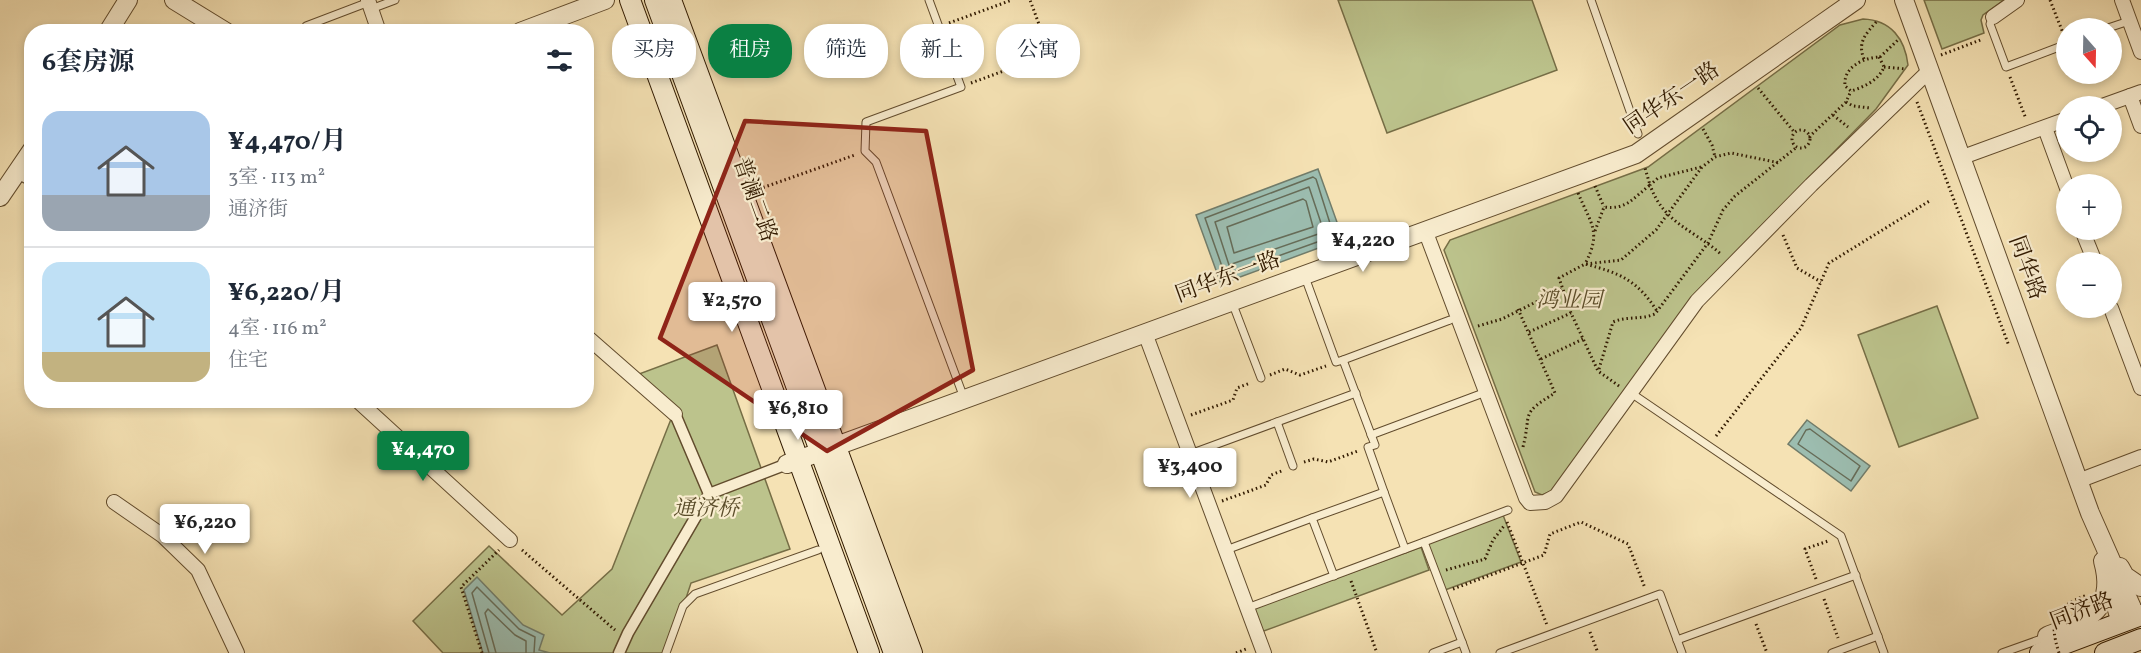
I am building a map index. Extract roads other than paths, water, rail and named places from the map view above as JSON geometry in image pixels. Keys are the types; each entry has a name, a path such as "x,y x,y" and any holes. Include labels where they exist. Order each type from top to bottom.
{"main road":[{"path":"617,0 793,462 869,653"},
{"path":"630,0 793,462 818,550 855,653"},
{"name":"普澜二路","path":"655,0 829,449 894,653"},
{"path":"671,0 743,195 829,449 912,653"},
{"name":"同济路","path":"2053,644 2135,631"},
{"name":"同济路","path":"2105,653 2135,631"}],"street":[{"path":"113,24 128,0"},
{"path":"174,0 213,24"},
{"path":"541,24 605,0"},
{"name":"同华东一路","path":"793,462 1636,154 1856,0"},
{"name":"同华路","path":"1904,0 1917,67 1960,158 2135,631"},
{"path":"1993,17 2017,0"},
{"path":"2122,0 2141,52"},
{"path":"369,4 376,24"},
{"path":"1425,230 1526,498 1530,503 1536,504 1556,496 1696,301 1776,219 1912,88 1917,67"},
{"path":"2135,94 2141,126"},
{"path":"1960,158 2056,123"},
{"path":"2044,128 2061,174"},
{"path":"0,197 24,176"},
{"path":"2115,318 2141,388"},
{"path":"1145,333 1264,653"},
{"path":"594,343 675,414 709,494"},
{"path":"366,408 510,540"},
{"path":"2078,481 2141,457"},
{"path":"619,653 709,494 793,462"},
{"path":"114,502 163,536 198,570 237,653"},
{"path":"2090,513 2125,576 2141,587"},
{"path":"2053,644 2087,620 2102,605 2115,581"}],"lane":[{"path":"312,24 369,4 395,0"},
{"path":"929,0 961,87 866,122 865,151 876,162 965,400"},
{"path":"1591,0 1638,134"},
{"path":"1993,17 1990,24 2006,67 2056,48"},
{"path":"2122,23 2129,21"},
{"path":"1304,275 1336,362 1450,320"},
{"path":"1232,302 1261,378"},
{"path":"1343,360 1375,445 1368,447 1405,549"},
{"path":"1371,435 1486,392"},
{"path":"1190,454 1356,393"},
{"path":"1631,393 1841,536 1884,653"},
{"path":"1277,422 1293,466"},
{"path":"1226,550 1384,492"},
{"path":"1247,608 1506,511"},
{"path":"1312,518 1334,576"},
{"path":"1424,542 1466,653"},
{"path":"666,653 682,606 695,594 818,550"},
{"path":"1677,640 1856,575"},
{"path":"1500,653 1660,594 1682,653"},
{"path":"1832,653 1878,636"},
{"path":"1436,652 1462,642"},
{"path":"2002,653 2053,644"}],"water":[{"path":"1318,169 1343,239 1221,284 1196,215"},
{"path":"1807,420 1870,466 1851,491 1788,444"},
{"path":"477,577 523,625 544,635 539,650 550,653 483,653 464,590"}],"park label":[{"name":"鸿业园","path":"1569,301"},
{"name":"通济桥","path":"706,509"}]}
